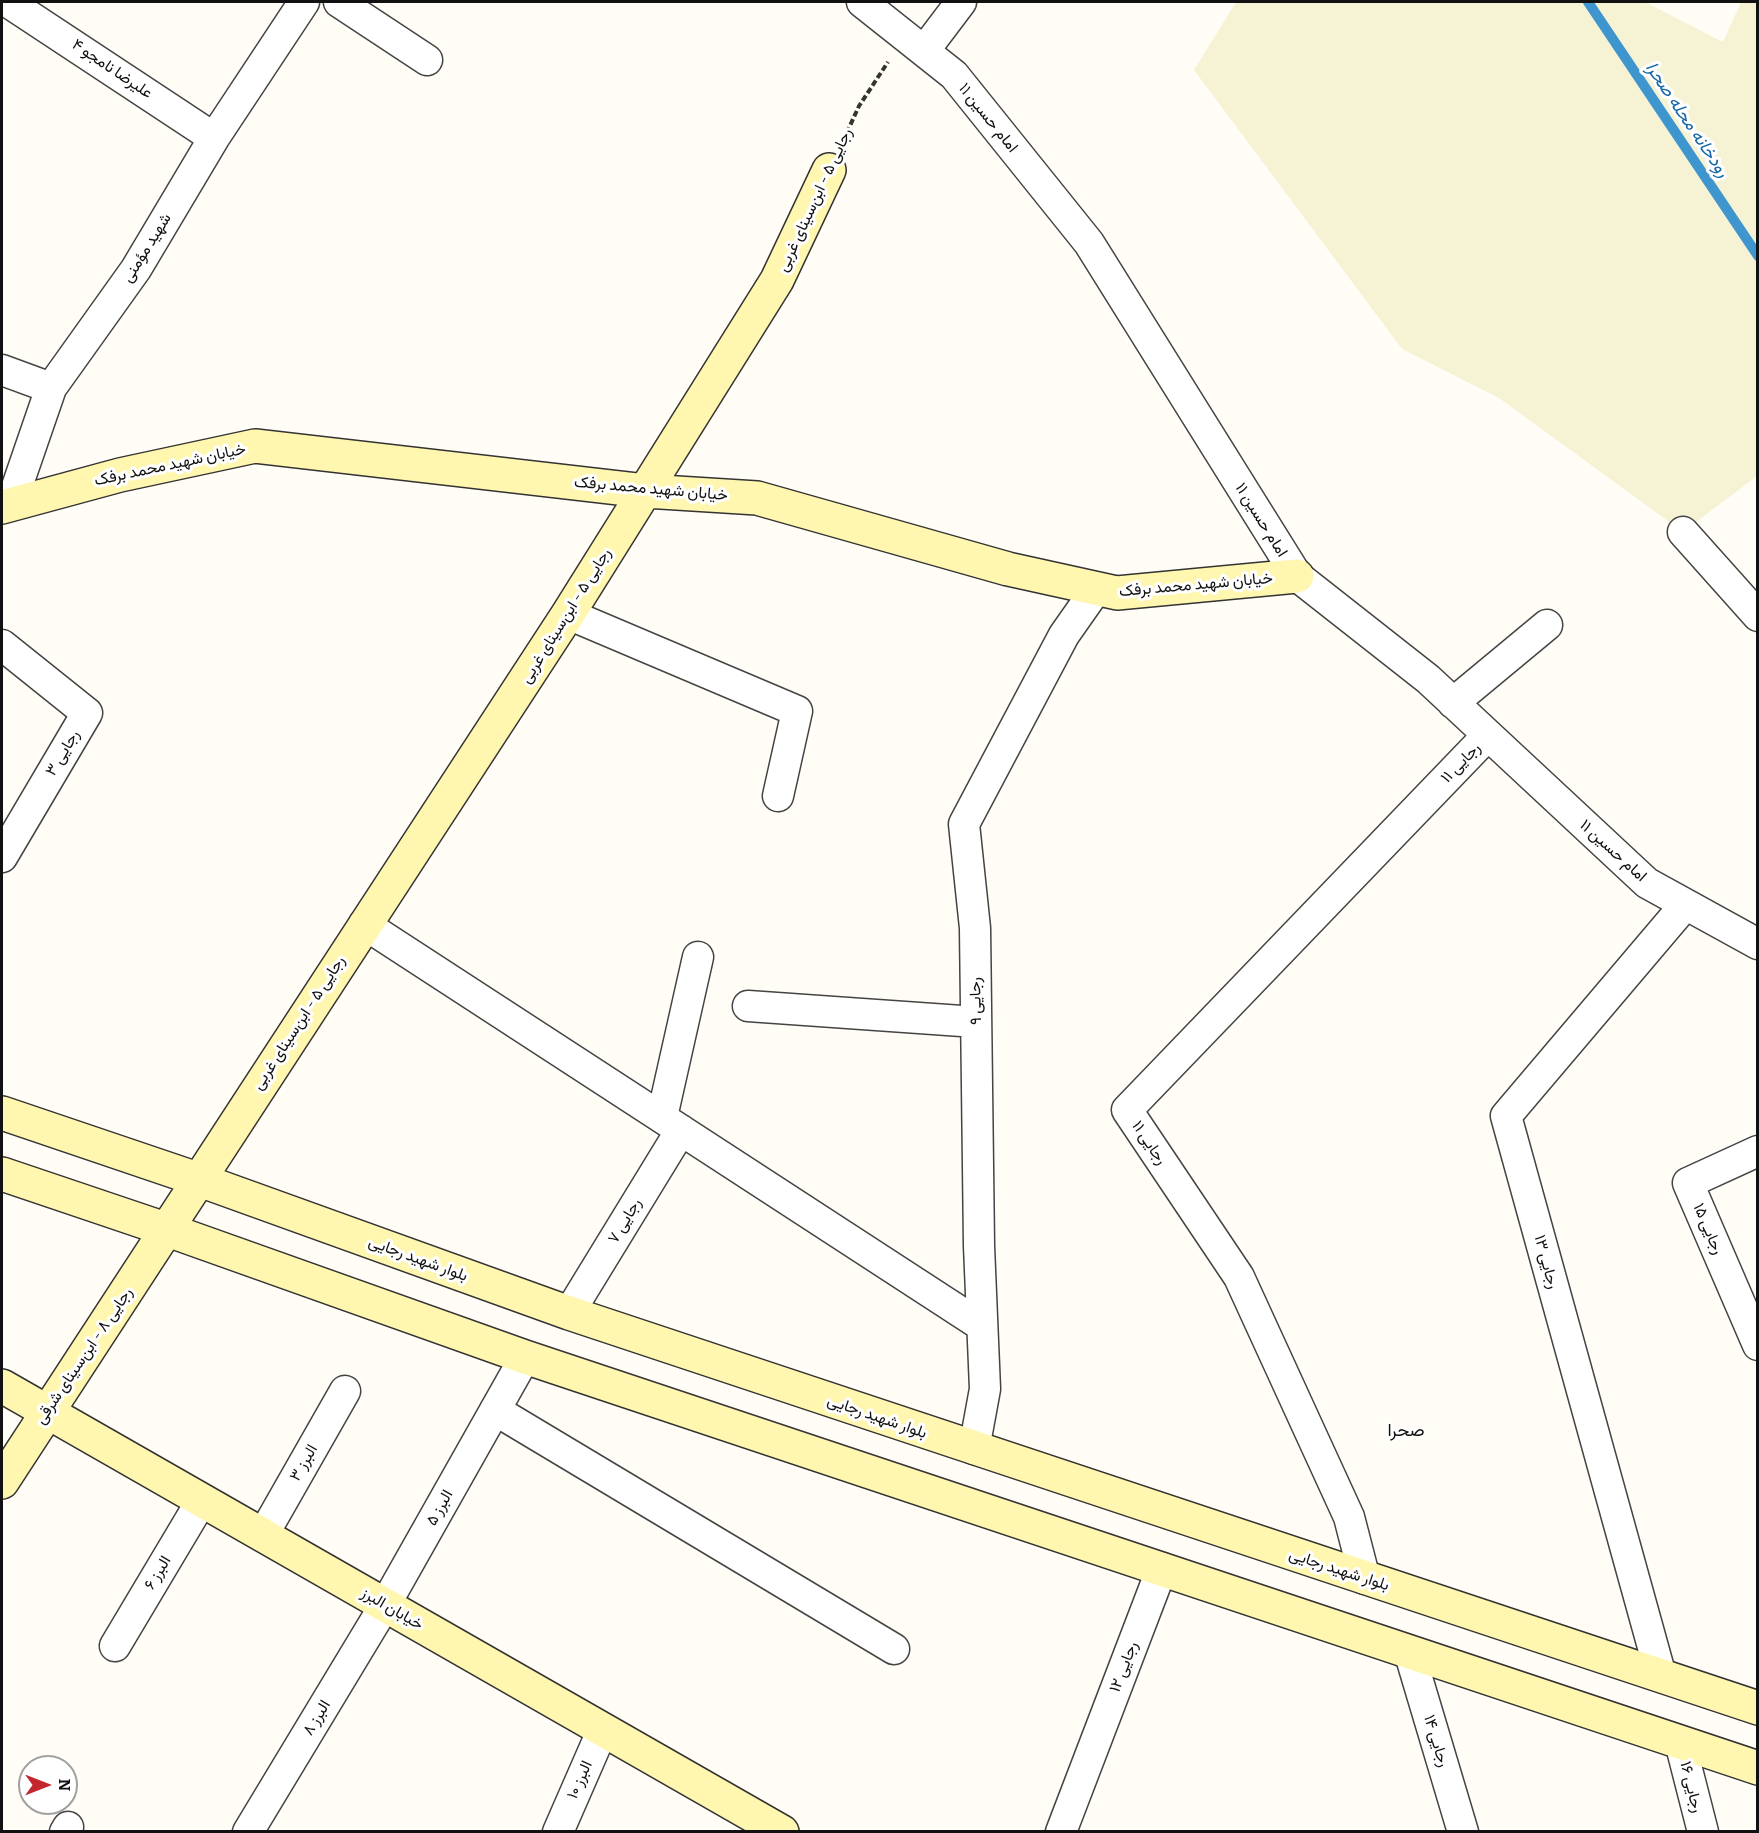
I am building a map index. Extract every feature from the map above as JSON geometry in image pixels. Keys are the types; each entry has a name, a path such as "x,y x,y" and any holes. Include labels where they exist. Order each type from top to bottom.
{"main road":[{"name":"رجایی ۵ - ابن‌سینای غربی","path":"168,1230 197,1179 568,614 645,491 777,279 829,170"},
{"name":"خیابان شهید محمد برفک","path":"6,505 120,475 255,446 645,491 757,498 1008,569 1117,593 1297,576"},
{"name":"بلوار شهید رجایی","path":"2,1113 197,1179 569,1313 1758,1708"},
{"path":"2,1174 168,1230 525,1357 1758,1768"},
{"name":"رجایی ۸ - ابن‌سینای شرقی","path":"2,1482 168,1230"},
{"name":"خیابان البرز","path":"2,1386 782,1832"}],"street":[{"name":"علیرضا نامجو ۴","path":"8,2 214,138"},
{"name":"شهید مؤمنی","path":"6,505 51,388 136,269 214,138 304,2"},
{"path":"339,2 427,60"},
{"name":"امام حسین ۱۱","path":"862,2 954,75 1089,243 1297,576 1428,679 1647,883 1758,944"},
{"path":"915,44 961,2"},
{"path":"2,370 51,388"},
{"path":"1683,532 1758,616"},
{"name":"رجایی ۹","path":"974,1449 985,1389 975,928 964,824 1064,635 1097,588"},
{"path":"568,614 797,711 778,796"},
{"path":"1453,703 1547,625"},
{"name":"رجایی ۳","path":"2,645 87,713 2,857"},
{"name":"رجایی ۱۱","path":"1365,1579 1349,1518 1239,1277 1127,1110 1488,735"},
{"name":"رجایی ۱۳","path":"1661,1676 1506,1116 1685,905"},
{"path":"364,924 982,1326"},
{"name":"رجایی ۷","path":"569,1313 672,1123 698,957"},
{"path":"748,1006 976,1022"},
{"name":"رجایی ۱۵","path":"1758,1151 1688,1183 1758,1345"},
{"name":"البرز ۵","path":"385,1605 525,1357"},
{"name":"البرز ۳","path":"263,1535 345,1391"},
{"path":"495,1410 894,1649"},
{"name":"البرز ۶","path":"116,1646 202,1500"},
{"name":"رجایی ۱۲","path":"1061,1832 1162,1568"},
{"name":"البرز ۸","path":"248,1832 385,1605"},
{"name":"رجایی ۱۴","path":"1409,1651 1463,1832"},
{"name":"البرز ۱۰","path":"558,1832 603,1729"},
{"name":"رجایی ۱۶","path":"1680,1742 1703,1832"}],"path":[{"name":"رجایی ۵ - ابن‌سینای غربی","path":"829,170 859,106 915,44"}],"shaded area":[{"path":"1236,2 1645,2 1723,42 1741,2 1757,2 1757,476 1683,532 1499,398 1402,349 1194,70"}],"waterway":[{"name":"رودخانه محله صحرا","path":"1588,2 1758,256"}],"district":[{"name":"صحرا","path":"1406,1431"}]}
